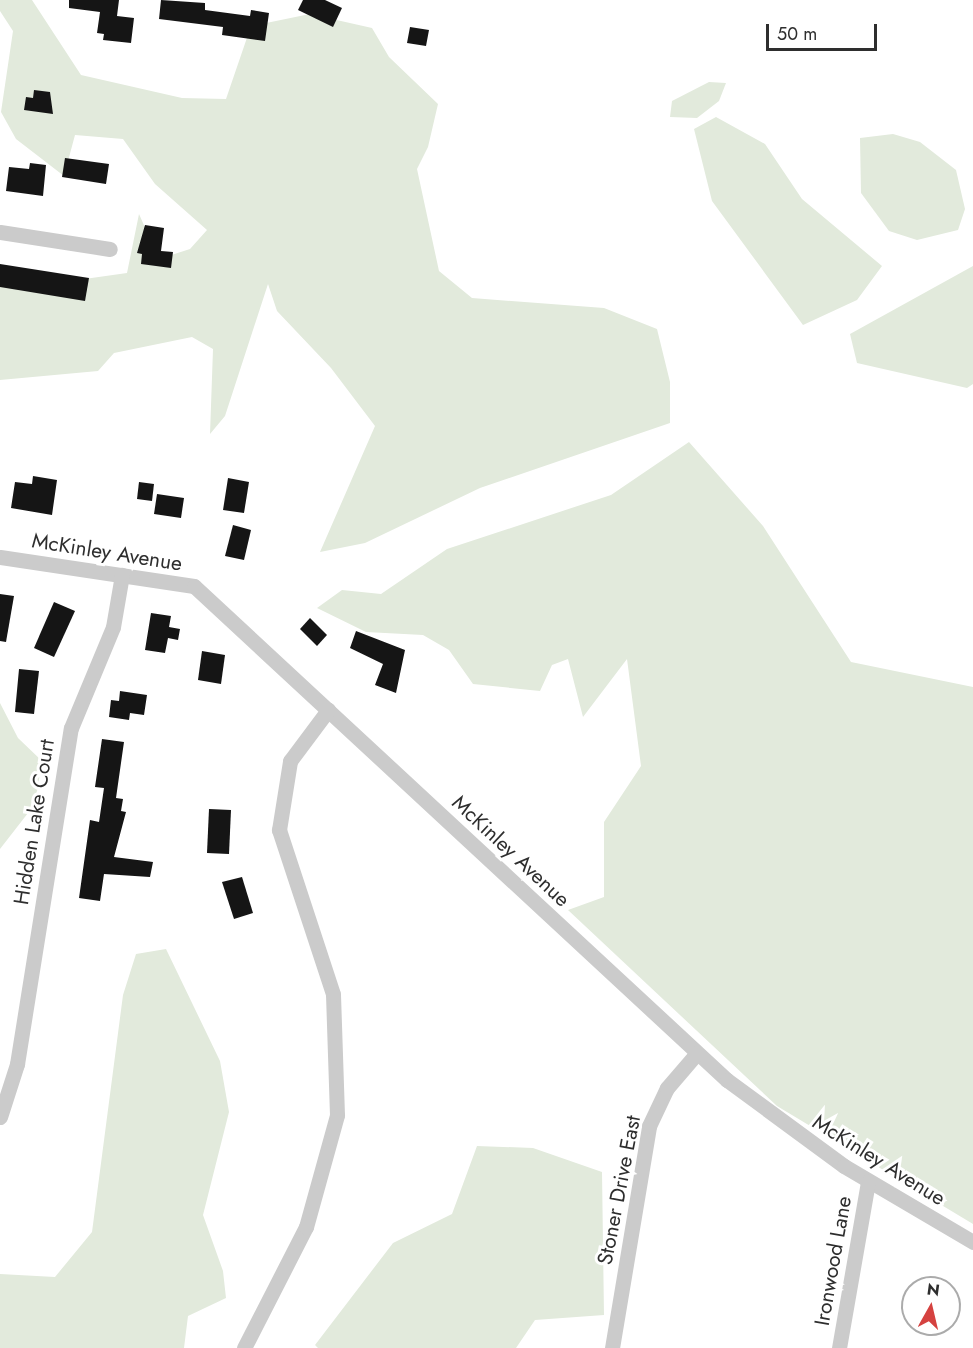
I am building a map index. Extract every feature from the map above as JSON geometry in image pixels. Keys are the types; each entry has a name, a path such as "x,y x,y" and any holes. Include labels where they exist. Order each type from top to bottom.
{"street":[{"path":"0,232 110,249"},
{"name":"McKinley Avenue","path":"0,557 194,586 697,1053 798,1135 868,1181 973,1242"},
{"name":"Hidden Lake Court","path":"0,1117 16,1064 71,728 113,627 122,575"},
{"path":"244,1348 306,1227 337,1115 333,994 279,830 282,783 290,761 328,710"},
{"name":"Stoner Drive East","path":"612,1348 650,1126 667,1088 697,1053"},
{"name":"Ironwood Lane","path":"839,1348 868,1181"}],"shaded area":[{"path":"0,0 32,0 81,75 182,98 226,99 251,26 310,14 372,28 389,57 438,104 428,147 417,169 439,271 472,298 604,308 657,329 670,382 670,423 480,488 365,543 320,552 375,426 331,368 277,311 268,284 225,416 210,434 213,349 192,337 114,353 98,371 0,380 0,276 42,285 127,273 139,214 159,259 190,249 207,230 155,184 123,139 75,135 64,176 16,139 1,112 13,31 0,11"},
{"path":"709,82 726,83 719,101 697,118 670,117 672,101"},
{"path":"716,117 765,144 802,199 882,266 857,300 803,325 712,201 694,129"},
{"path":"893,134 920,142 956,170 965,209 958,230 917,240 889,231 861,193 860,138"},
{"path":"973,266 973,384 967,388 857,363 850,334"},
{"path":"689,442 763,526 851,662 973,687 973,1224 777,1106 568,910 604,897 604,822 641,766 627,659 583,717 568,659 552,665 540,691 473,684 449,650 423,635 366,632 317,608 342,590 381,594 447,549 611,495"},
{"path":"0,703 18,738 42,761 35,804 0,849"},
{"path":"166,949 220,1061 229,1112 203,1215 223,1271 226,1298 188,1316 184,1348 0,1348 0,1274 55,1277 92,1232 123,995 136,954"},
{"path":"477,1146 533,1148 602,1172 604,1315 535,1320 516,1348 318,1348 315,1345 393,1243 452,1214"}],"building":[{"path":"69,0 119,0 117,16 134,18 131,43 103,40 104,34 97,33 100,12 69,8"},
{"path":"161,0 205,3 205,10 250,16 251,10 269,13 265,41 222,35 223,27 159,19"},
{"path":"303,0 325,0 342,8 333,27 298,10"},
{"path":"410,27 429,30 426,46 407,43"},
{"path":"34,90 50,92 53,114 24,110 26,97 33,98"},
{"path":"65,158 109,164 106,184 62,177"},
{"path":"30,163 46,165 43,196 6,191 9,167 29,169"},
{"path":"145,225 164,228 161,251 173,252 171,268 141,264 142,254 137,253"},
{"path":"0,264 89,278 85,301 0,287"},
{"path":"33,476 57,480 52,515 11,508 15,482 32,484"},
{"path":"228,478 249,482 244,513 223,510"},
{"path":"139,482 154,484 152,501 137,499"},
{"path":"157,494 184,498 181,518 154,514"},
{"path":"233,525 251,530 244,560 225,556"},
{"path":"0,594 14,596 6,642 0,641"},
{"path":"54,602 75,611 54,657 34,648"},
{"path":"151,613 171,616 169,627 180,629 178,640 168,638 165,653 145,650"},
{"path":"310,618 327,635 317,646 300,629"},
{"path":"356,631 405,650 396,693 375,685 383,664 350,648"},
{"path":"202,651 225,655 221,684 198,680"},
{"path":"19,669 39,671 34,714 15,712"},
{"path":"120,691 147,695 144,715 130,713 129,720 109,717 111,700 119,701"},
{"path":"102,739 124,742 116,798 123,799 121,811 126,812 114,857 153,862 150,877 104,874 100,901 79,898 90,820 99,822 104,788 95,787"},
{"path":"209,809 231,810 229,854 207,853"},
{"path":"242,877 253,913 234,919 222,882"}]}
